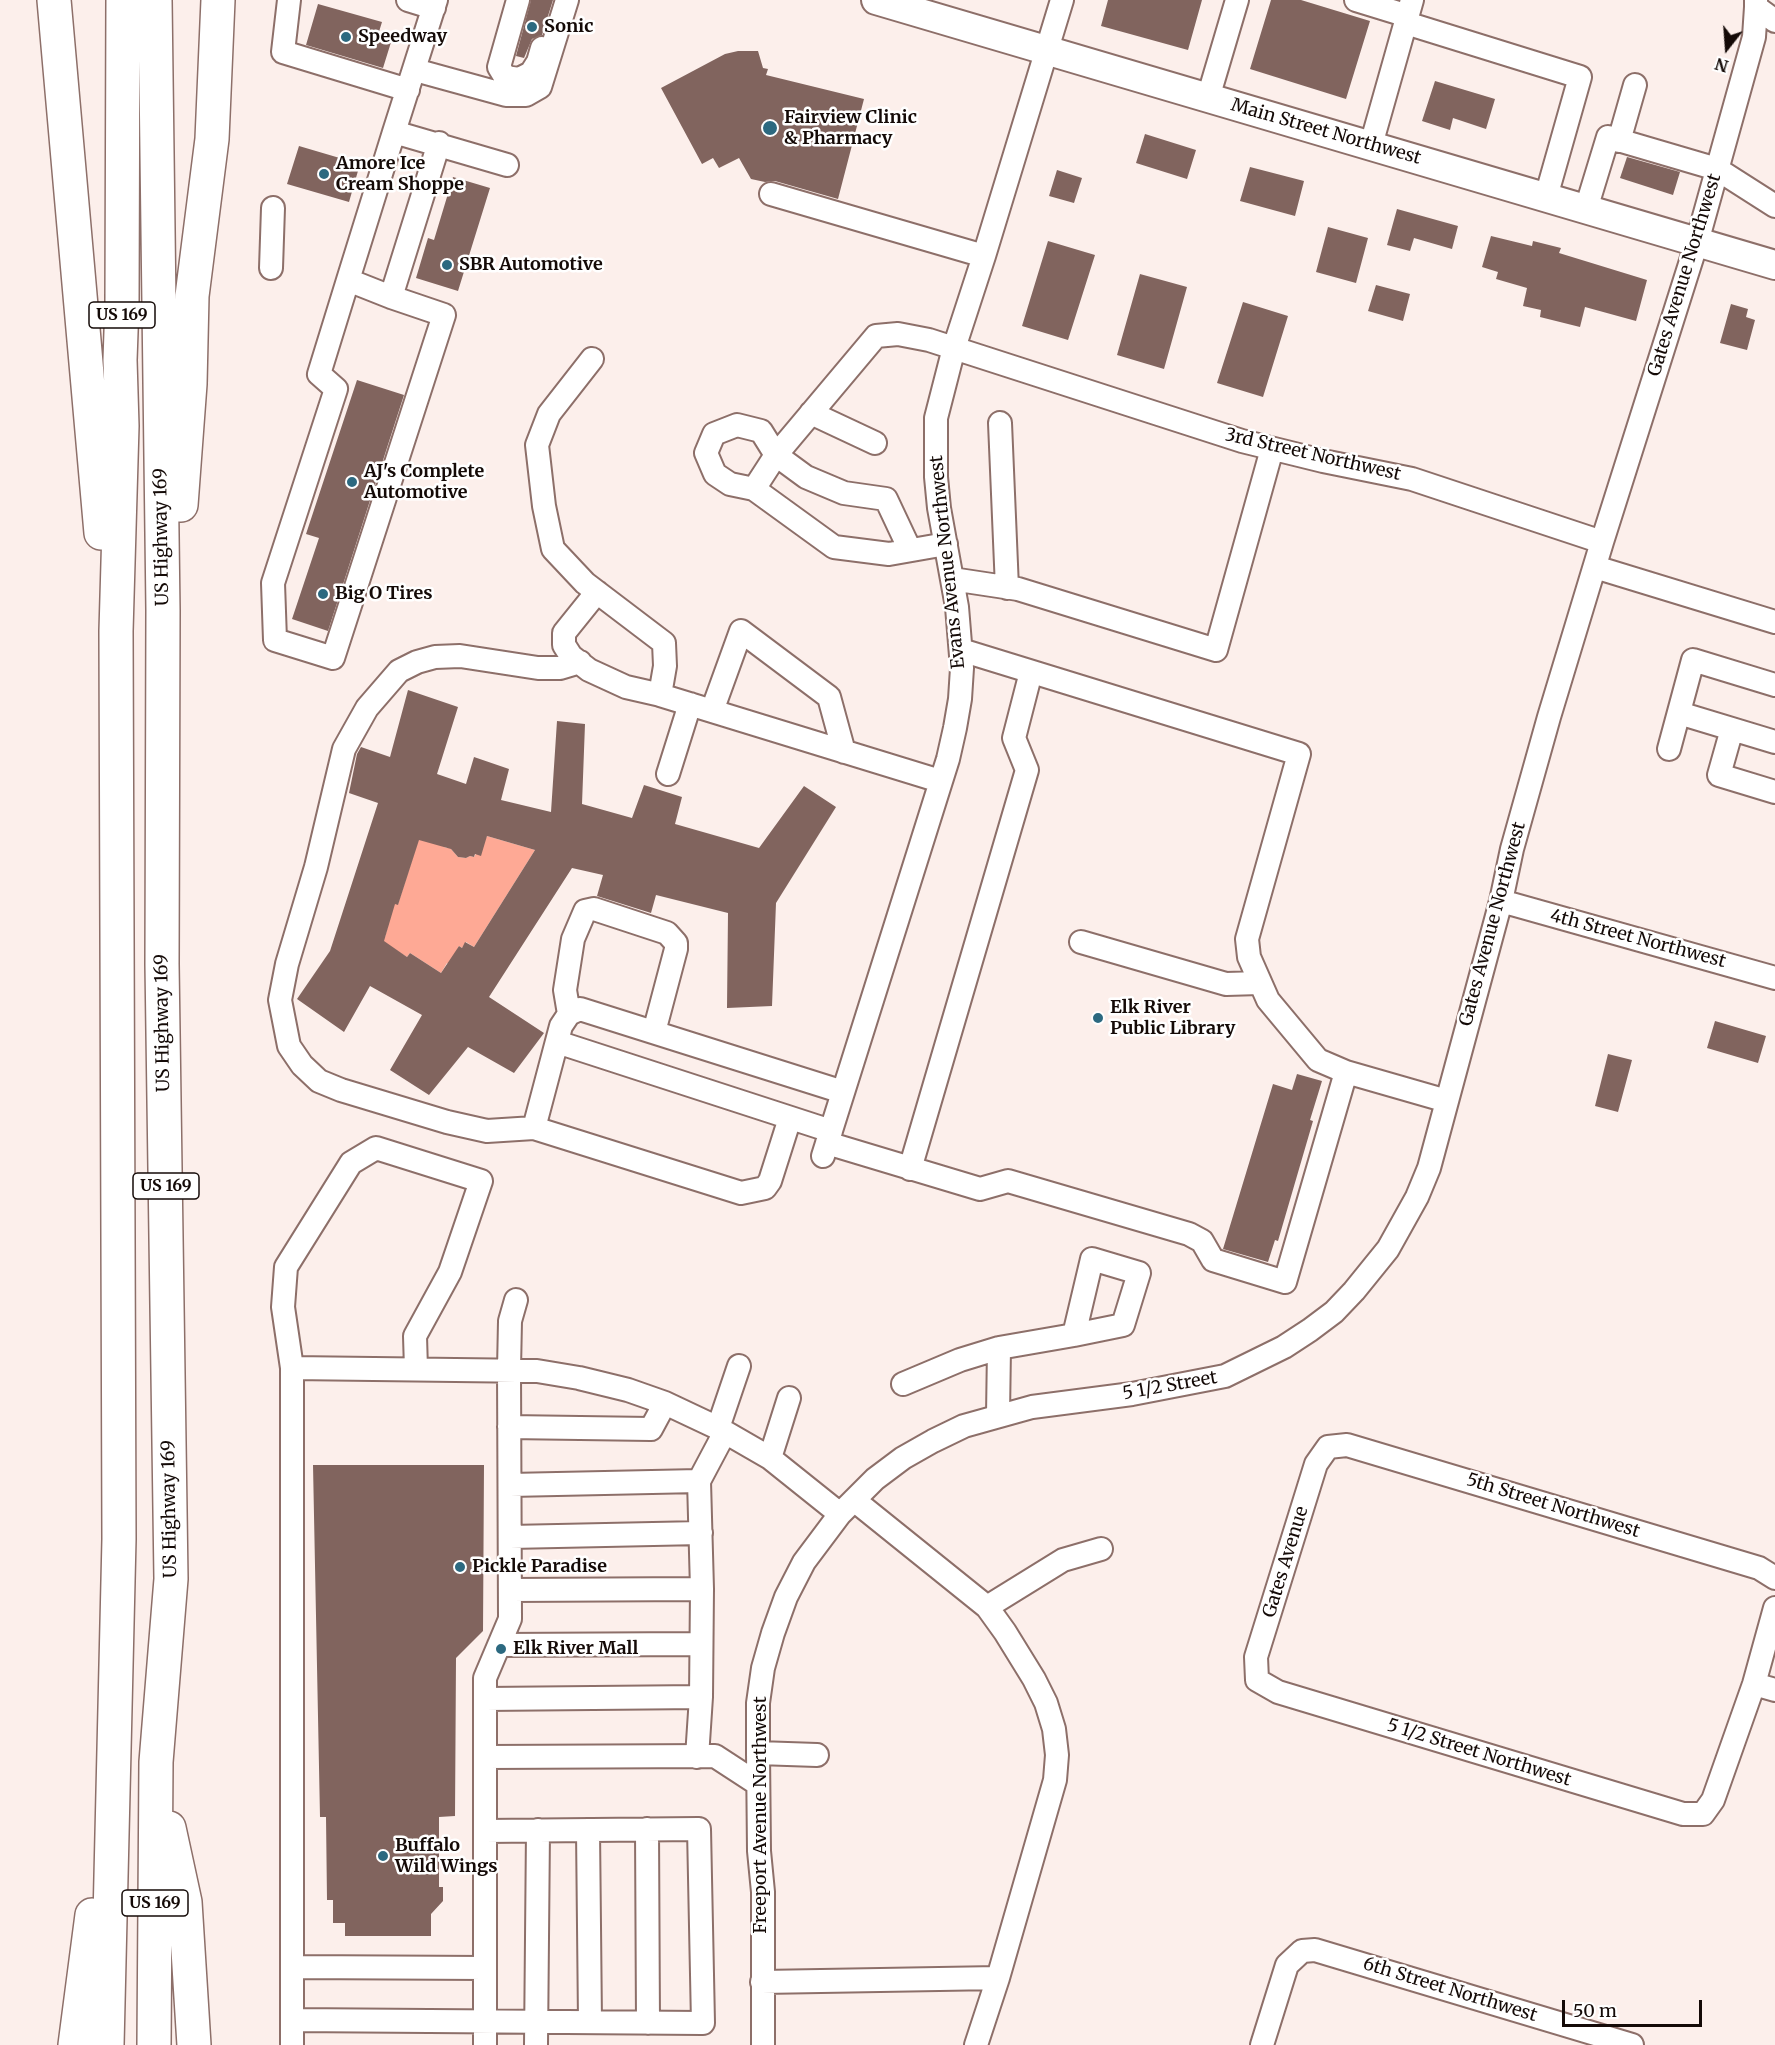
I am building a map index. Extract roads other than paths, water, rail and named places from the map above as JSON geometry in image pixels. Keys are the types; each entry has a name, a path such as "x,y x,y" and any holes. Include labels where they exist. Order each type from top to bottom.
{"highway":[{"path":"54,0 101,535 117,631"},
{"name":"US 169","path":"107,2045 119,1539 117,631 122,426 120,360 123,304 123,0"},
{"name":"US Highway 169","path":"154,2045 156,1762 171,1579 162,964 163,609 155,0"},
{"path":"163,609 177,566 190,384 192,296 212,139 218,0"},
{"path":"212,139 220,109 231,0"},
{"path":"156,1762 185,1902 194,2045"},
{"path":"75,2045 113,1771"}],"main road":[{"name":"Main Street Northwest","path":"876,0 1775,265"}],"street":[{"path":"289,0 283,52 412,80 506,95 526,95 540,87 567,0"},
{"path":"348,280 444,315 333,658 275,640 273,583 336,389 319,374 348,280 394,132 435,4 408,0"},
{"path":"518,0 499,67 506,77 519,79 531,73 538,62 557,0"},
{"name":"Evans Avenue Northwest","path":"827,1144 956,728 962,668 957,607 939,508 935,447 936,418 954,348 1062,0"},
{"path":"1208,98 1236,0"},
{"path":"1356,0 1408,13 1580,77 1546,197"},
{"path":"1756,3 1775,21"},
{"name":"Gates Avenue Northwest","path":"1602,542 1697,242 1754,37 1756,3"},
{"path":"1371,145 1408,13"},
{"path":"1619,141 1635,85"},
{"path":"394,132 439,143 507,165"},
{"path":"1586,209 1608,137 1717,169 1775,206"},
{"path":"391,297 439,143"},
{"path":"771,194 984,256"},
{"path":"271,268 273,208"},
{"name":"3rd Street Northwest","path":"776,455 876,336 898,334 929,340 1242,441 1323,461 1412,479 1602,542"},
{"path":"592,359 549,414 537,445 544,506 553,549 585,583 664,643 666,666 661,695"},
{"path":"811,413 875,443"},
{"path":"1000,423 1007,588"},
{"path":"910,550 886,499 844,493 806,477 776,455 761,431 737,425 714,434 706,453 715,474 730,484 754,489 834,547 889,554 946,544"},
{"path":"952,579 1018,589 1216,650 1272,449"},
{"path":"754,489 776,455"},
{"path":"1602,542 1595,567 1775,622"},
{"name":"Gates Avenue Northwest","path":"1372,1271 1404,1224 1429,1168 1501,901 1521,816 1595,567"},
{"path":"597,592 564,633 564,645 571,656 589,670 626,687 661,695 940,781"},
{"path":"712,711 741,631 829,698 844,752"},
{"path":"960,650 1299,754 1247,939 1249,957 1260,983 1268,1000 1318,1060 1346,1072 1447,1101"},
{"path":"580,662 560,668 538,668 460,656 435,657 417,662 399,671 367,708 344,749 316,867 287,964 280,999 289,1046 302,1065 319,1081 341,1090 447,1122 487,1131 534,1128 741,1193 765,1188 770,1182 790,1118"},
{"path":"1669,749 1693,660 1775,685"},
{"path":"910,1170 1027,770 1014,738 1031,672"},
{"path":"668,774 690,704"},
{"path":"1679,713 1775,741"},
{"path":"1732,729 1719,775 1775,792"},
{"name":"4th Street Northwest","path":"1501,901 1775,978"},
{"path":"574,1012 565,990 573,939 585,911 594,909 667,933 676,943 654,1032"},
{"path":"1081,942 1226,984 1260,983"},
{"path":"534,1128 561,1026 574,1012"},
{"path":"574,1012 654,1032 843,1092"},
{"path":"557,1042 790,1118 827,1144 910,1170 980,1189 1008,1180 1189,1234 1202,1241 1213,1260 1285,1282 1346,1072"},
{"path":"292,2045 292,1368 283,1307 286,1267 351,1163 376,1148 481,1181 450,1272 415,1336 416,1369"},
{"name":"5 1/2 Street","path":"1112,1396 1225,1376 1284,1347 1310,1330 1334,1312 1372,1271"},
{"path":"485,2045 485,1677 510,1619 509,1369 510,1321 516,1300"},
{"path":"903,1384 960,1360 999,1348 1074,1335"},
{"path":"998,1415 999,1348"},
{"path":"697,1757 701,1697 702,1589 699,1481 722,1430 739,1366"},
{"path":"292,1368 509,1369 579,1378 628,1390 664,1403 722,1430 770,1458 847,1507 987,1607 1005,1632 1042,1695 1054,1729 1057,1755 1055,1780 999,1978 976,2045"},
{"name":"Freeport Avenue Northwest","path":"763,2045 763,1892 759,1851 758,1703 763,1668 772,1632 786,1597 804,1562 847,1507 875,1479 903,1458 933,1441 964,1426 998,1415 1032,1407 1112,1396"},
{"path":"770,1458 789,1398"},
{"path":"509,1427 651,1430 664,1403"},
{"name":"5th Street Northwest","path":"1328,1447 1347,1445 1759,1568 1775,1578"},
{"name":"Gates Avenue","path":"1257,1680 1256,1658 1316,1464 1328,1447"},
{"path":"510,1485 699,1481"},
{"path":"510,1537 701,1533"},
{"path":"987,1607 1063,1560 1101,1549"},
{"path":"510,1590 702,1589"},
{"path":"1764,1687 1775,1608"},
{"path":"499,1645 701,1644"},
{"name":"5 1/2 Street Northwest","path":"1257,1680 1278,1692 1683,1814 1703,1814 1713,1800 1764,1687"},
{"path":"485,1699 701,1697"},
{"path":"758,1753 817,1755"},
{"path":"485,1757 715,1756 758,1784"},
{"path":"292,2020 704,2023 699,1828 485,1831"},
{"path":"647,1829 648,2023"},
{"path":"536,2045 538,1830"},
{"path":"588,1830 590,2022"},
{"name":"6th Street Northwest","path":"1262,2045 1287,1965 1302,1951 1315,1950 1632,2045"},
{"path":"293,1967 485,1968"},
{"path":"762,1982 999,1978"}],"place":[{"name":"Sonic","path":"532,27"},
{"name":"Speedway","path":"346,37"},
{"name":"Fairview Clinic & Pharmacy","path":"770,128"},
{"name":"Amore Ice Cream Shoppe","path":"324,174"},
{"name":"SBR Automotive","path":"447,265"},
{"name":"AJ's Complete Automotive","path":"352,482"},
{"name":"Big O Tires","path":"323,594"},
{"name":"Elk River Public Library","path":"1098,1018"},
{"name":"Pickle Paradise","path":"460,1567"},
{"name":"Elk River Mall","path":"501,1649"},
{"name":"Buffalo Wild Wings","path":"383,1856"}]}
